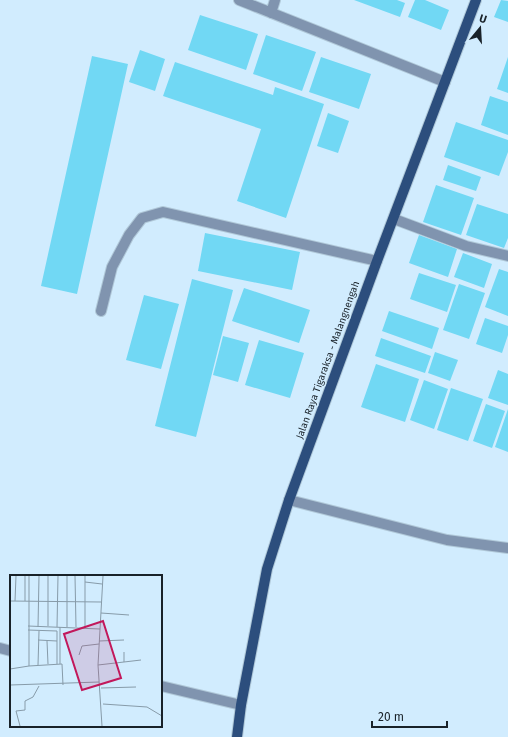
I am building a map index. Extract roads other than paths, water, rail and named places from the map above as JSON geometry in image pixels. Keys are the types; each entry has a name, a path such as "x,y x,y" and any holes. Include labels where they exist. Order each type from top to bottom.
{"main road":[{"name":"Jalan Raya Tigaraksa - Malangnengah","path":"236,737 241,704 268,569 290,500 377,261 476,0"}],"street":[{"path":"239,0 445,82"},
{"path":"271,13 275,0"},
{"path":"101,311 112,267 129,235 142,218 163,212 377,261"},
{"path":"394,219 466,246 508,256"},
{"path":"290,500 447,540 508,548"},
{"path":"0,648 10,651"},
{"path":"162,686 241,704"}]}
